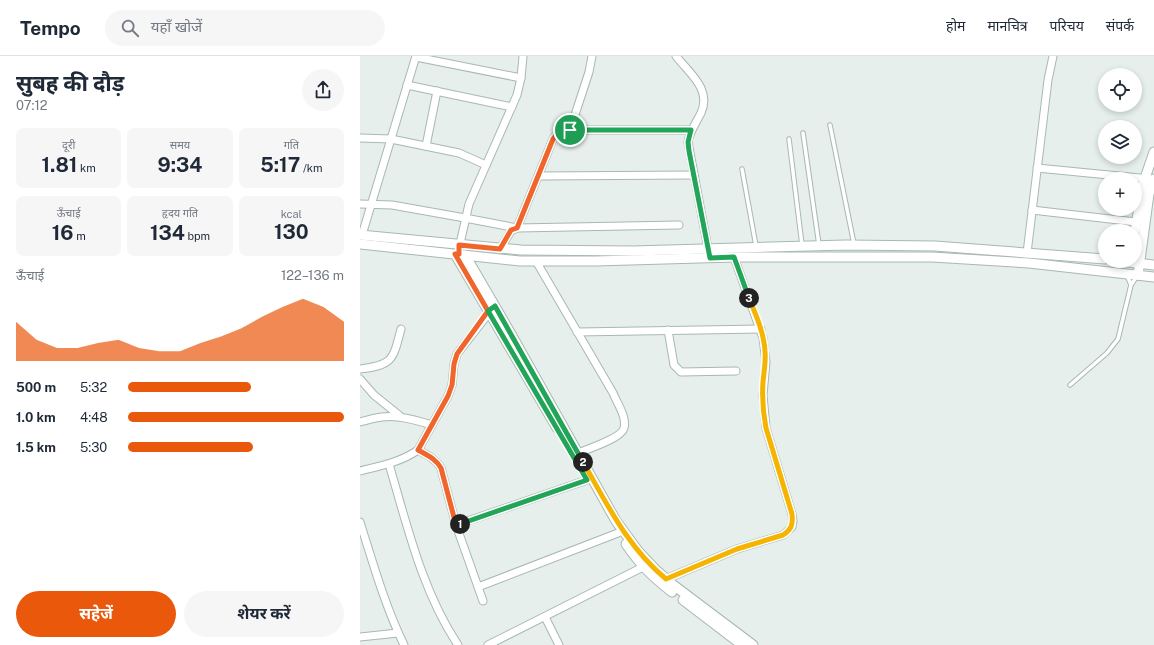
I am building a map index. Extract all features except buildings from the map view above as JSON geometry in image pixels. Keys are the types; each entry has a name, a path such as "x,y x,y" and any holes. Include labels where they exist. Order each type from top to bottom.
{"street":[{"path":"523,56 521,78 517,95 469,204 459,245 459,254 578,453 616,521 638,551 656,571 754,645"},
{"path":"570,130 589,72 592,56"},
{"path":"676,56 692,75 704,95 703,108 691,130 688,142 709,253"},
{"path":"1027,252 1048,80 1053,56"},
{"path":"361,238 416,57 521,78"},
{"path":"407,85 512,107"},
{"path":"426,146 436,91"},
{"path":"500,249 511,230 517,228 553,139 557,133 562,130 691,130"},
{"path":"360,138 391,139 426,146 459,153 486,164"},
{"path":"1142,248 1154,152"},
{"path":"1037,168 1150,182"},
{"path":"538,176 694,175"},
{"path":"1137,224 1150,182"},
{"path":"360,204 392,205 517,228 679,225"},
{"path":"1032,210 1123,224"},
{"path":"361,238 500,249 709,253 734,257 932,257 1029,263 1154,277"},
{"path":"361,238 498,260 596,261 709,253 756,247 854,245 935,246 1027,252 1098,259"},
{"path":"666,579 737,549 783,535 792,527 792,514 766,428 763,395 766,362 761,328 734,257"},
{"path":"536,261 621,409 624,422 625,427 620,434 578,453"},
{"path":"1142,264 1154,265"},
{"path":"1127,274 1128,268"},
{"path":"1138,275 1139,268"},
{"path":"360,471 389,464 411,455 418,450 448,396 452,385 454,364 457,354 492,309"},
{"path":"492,309 618,533 643,567 651,576 742,645"},
{"path":"577,332 761,328"},
{"path":"360,369 377,367 389,360 395,354 401,330"},
{"path":"668,330 674,364 681,372 736,370"},
{"path":"360,379 374,395 400,417"},
{"path":"360,422 381,417 400,417 432,425"},
{"path":"418,450 433,459 441,468 456,525 483,601"},
{"path":"389,464 414,548 433,602 458,645"},
{"path":"456,525 587,480"},
{"path":"360,522 382,590 404,645"},
{"path":"478,587 618,533"},
{"path":"488,645 643,567"},
{"path":"544,617 559,645"},
{"path":"360,637 398,633"}],"lane":[{"path":"830,125 854,245"},
{"path":"803,133 819,246"},
{"path":"789,139 802,246"},
{"path":"742,169 756,247"},
{"path":"1127,274 1131,285"},
{"path":"1070,385 1107,353 1118,339 1131,285 1138,275"}],"route":[{"path":"570,130 562,130 557,133 553,139 517,228 511,230 500,249 459,245 459,254 455,254 488,311 457,354 454,364 452,385 448,396 418,450 433,459 441,468 456,525 587,480 488,311 495,306 616,521 638,551 656,571 666,579 737,549 783,535 792,527 792,514 766,428 763,395 766,362 761,328 734,257 710,258 689,151 688,142 691,130 570,130"}]}
